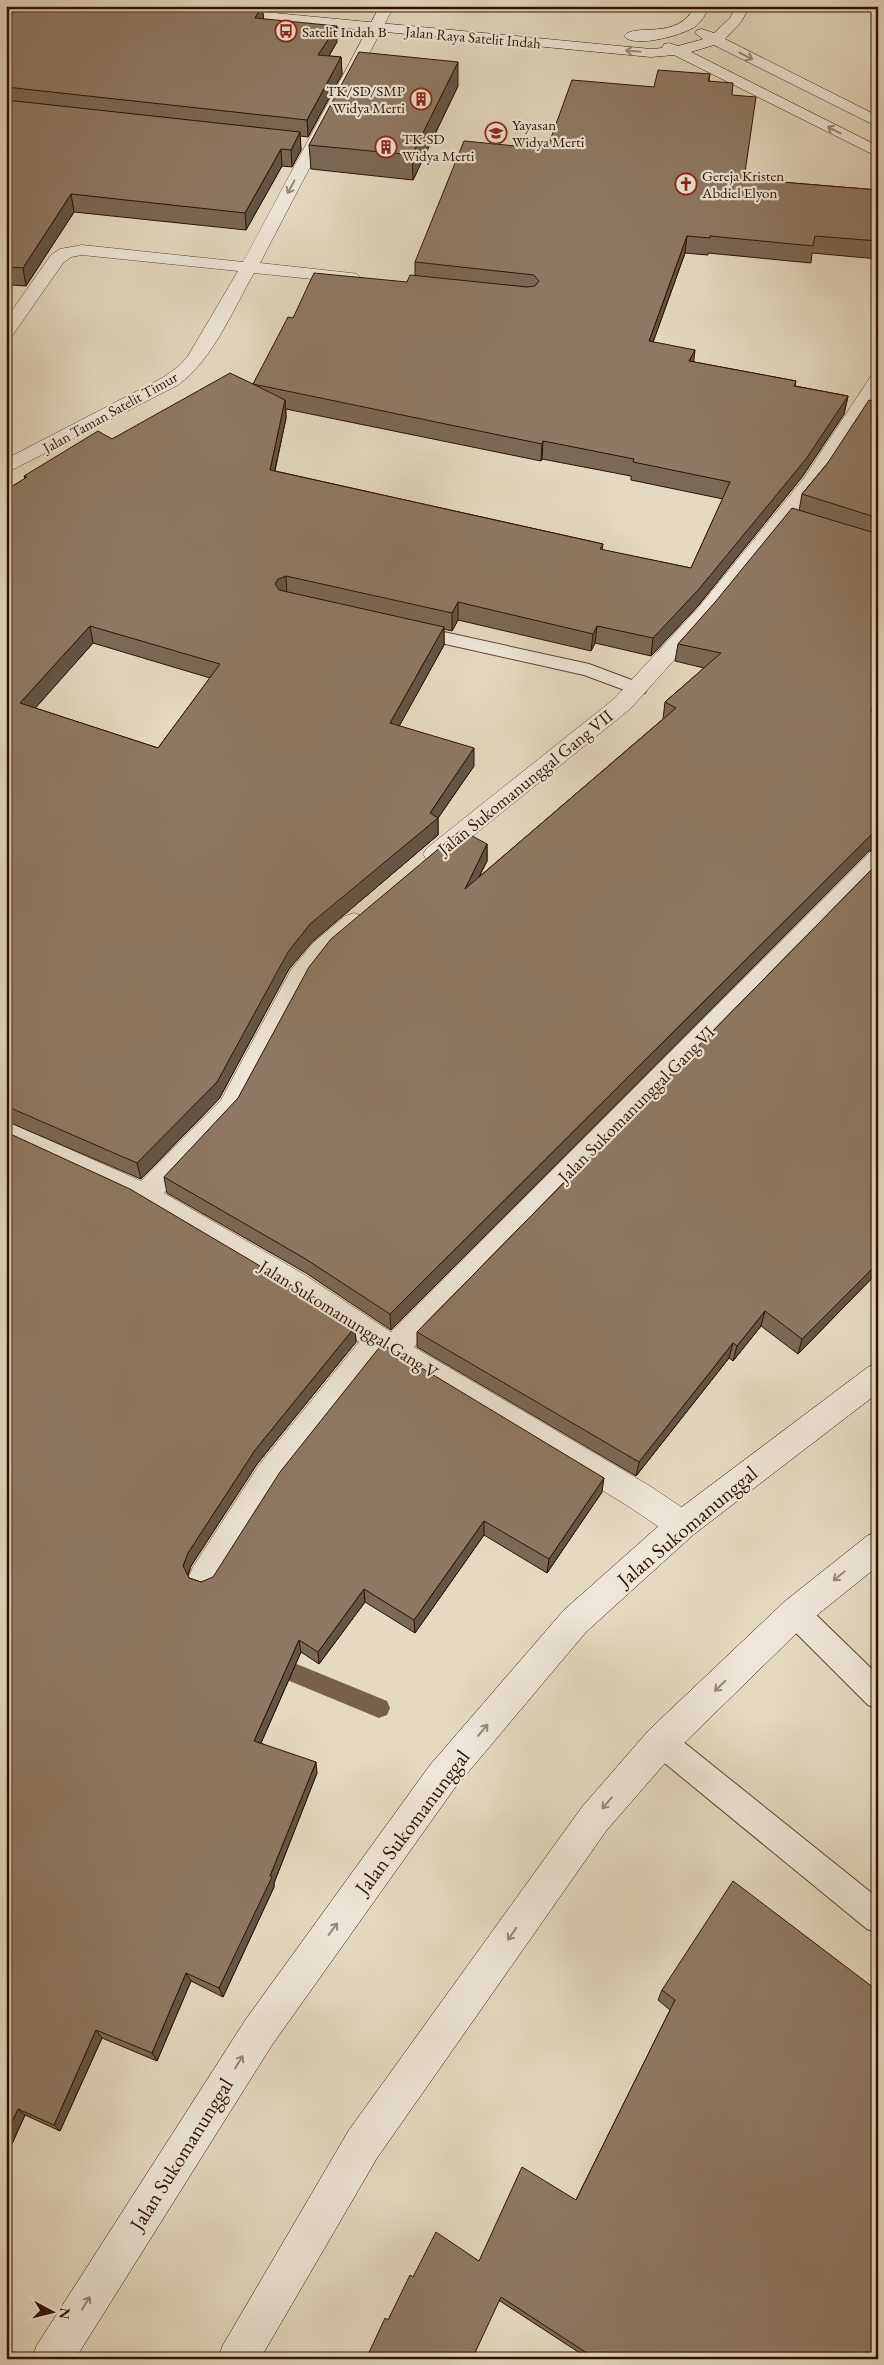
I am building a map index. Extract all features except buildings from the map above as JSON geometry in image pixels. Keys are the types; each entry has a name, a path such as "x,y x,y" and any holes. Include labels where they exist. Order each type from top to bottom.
{"street":[{"name":"Jalan Raya Satelit Indah","path":"153,6 639,52 674,50 716,40"},
{"path":"702,6 696,18 687,26 878,122"},
{"path":"716,40 737,22 743,6"},
{"name":"Jalan Raya Satelit Indah","path":"366,11 385,10 403,14"},
{"name":"Jalan Taman Satelit Timur","path":"6,468 171,381 186,370 196,358 249,267 385,10"},
{"name":"Jalan Raya Satelit Indah","path":"620,35 650,36 687,26"},
{"name":"Jalan Raya Satelit Indah","path":"650,36 674,50 878,152"},
{"path":"294,142 314,144"},
{"path":"6,332 58,259 66,253 82,250 368,280"},
{"name":"Jalan Sukomanunggal Gang VII","path":"419,867 622,704 638,689 705,613 794,519 812,481 878,380"},
{"name":"Jalan Sukomanunggal Gang VI","path":"204,1578 270,1476 386,1344 878,858"},
{"path":"145,1195 230,1107 300,977 322,949 367,911"},
{"name":"Jalan Sukomanunggal Gang V","path":"6,1132 145,1195 296,1284 386,1344 639,1496 682,1525"},
{"name":"Jalan Sukomanunggal","path":"51,2359 259,2032 442,1777 575,1621 682,1525 878,1376"},
{"path":"237,2359 363,2144 594,1819 661,1742 795,1614 878,1546"}],"lane":[{"path":"391,626 589,670 638,689"},
{"path":"795,1614 878,1695"},
{"path":"661,1742 878,1918"}],"waterway":[{"path":"270,1663 379,1708"}],"place":[{"name":"Satelit Indah B","path":"286,31"},
{"name":"TK/SD/SMP Widya Merti","path":"421,99"},
{"name":"Yayasan Widya Merti","path":"496,133"},
{"name":"TK-SD Widya Merti","path":"386,147"},
{"name":"Gereja Kristen Abdiel Elyon","path":"686,184"}]}
